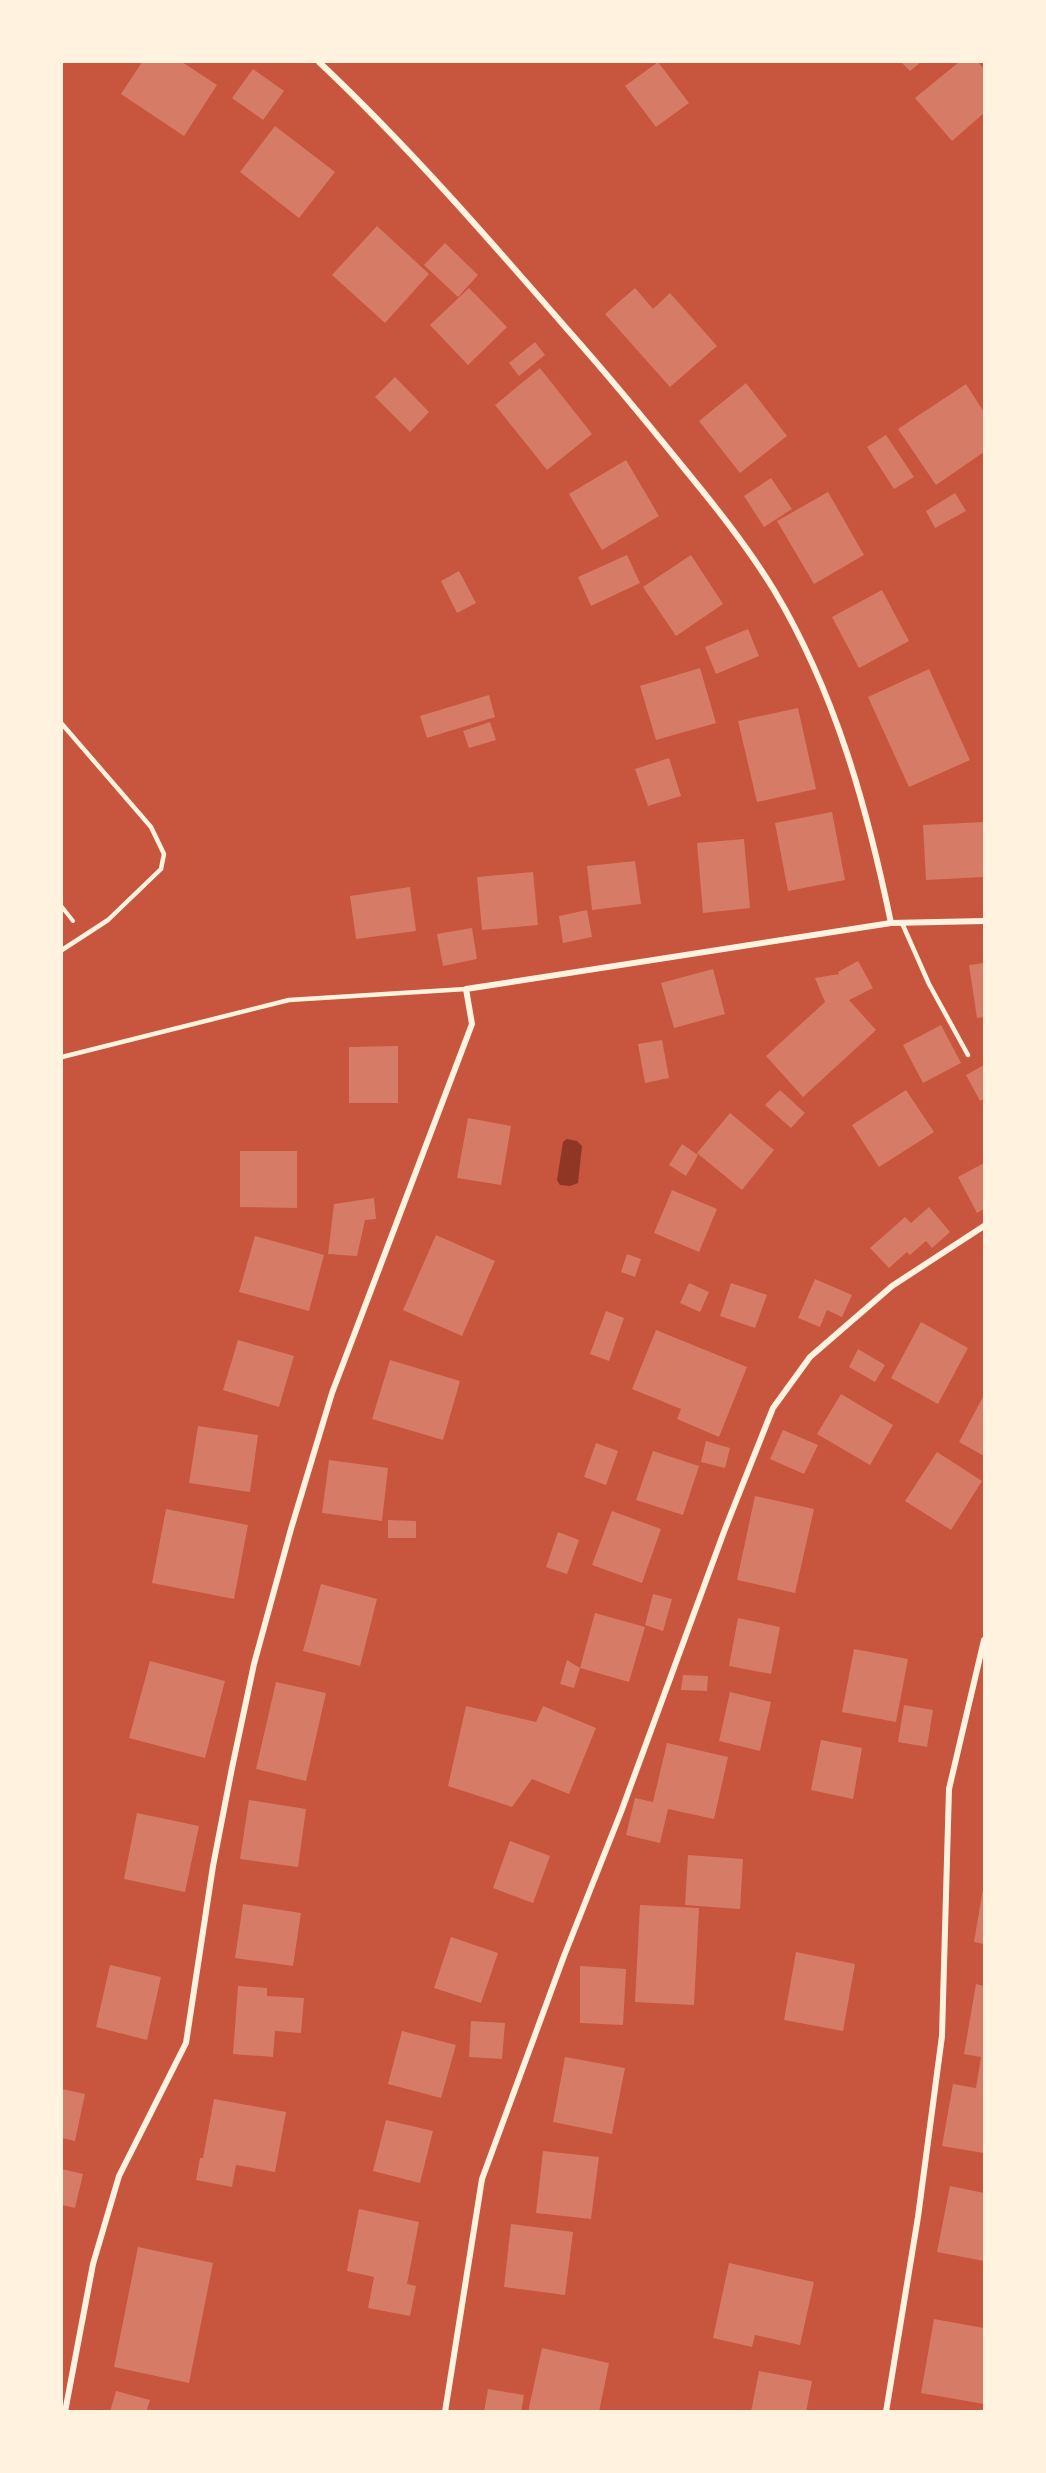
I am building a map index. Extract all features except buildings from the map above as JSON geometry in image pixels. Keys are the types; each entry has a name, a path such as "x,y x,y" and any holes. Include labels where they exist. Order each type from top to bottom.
{"street":[{"path":"319,62 364,104 454,200 615,384 735,531 761,570 809,656 842,735 865,809 891,923"},
{"path":"65,2412 93,2264 119,2176 186,2043 213,1866 232,1768 254,1664 291,1529 332,1393 444,1105 472,1024 466,989 891,923 984,921"},
{"path":"445,2412 482,2180 564,1956 621,1812 725,1529 773,1408 810,1357 851,1321 892,1286 984,1226"},
{"path":"886,2412 918,2217 942,2036 949,1789 984,1640"}],"lane":[{"path":"62,724 151,827 164,854 161,869 108,920 62,950"},
{"path":"902,923 929,984 968,1055"},
{"path":"62,1057 289,1000 466,989"}],"shaded area":[{"path":"567,1139 577,1141 582,1146 578,1183 570,1186 560,1185 557,1180 563,1142"}]}
